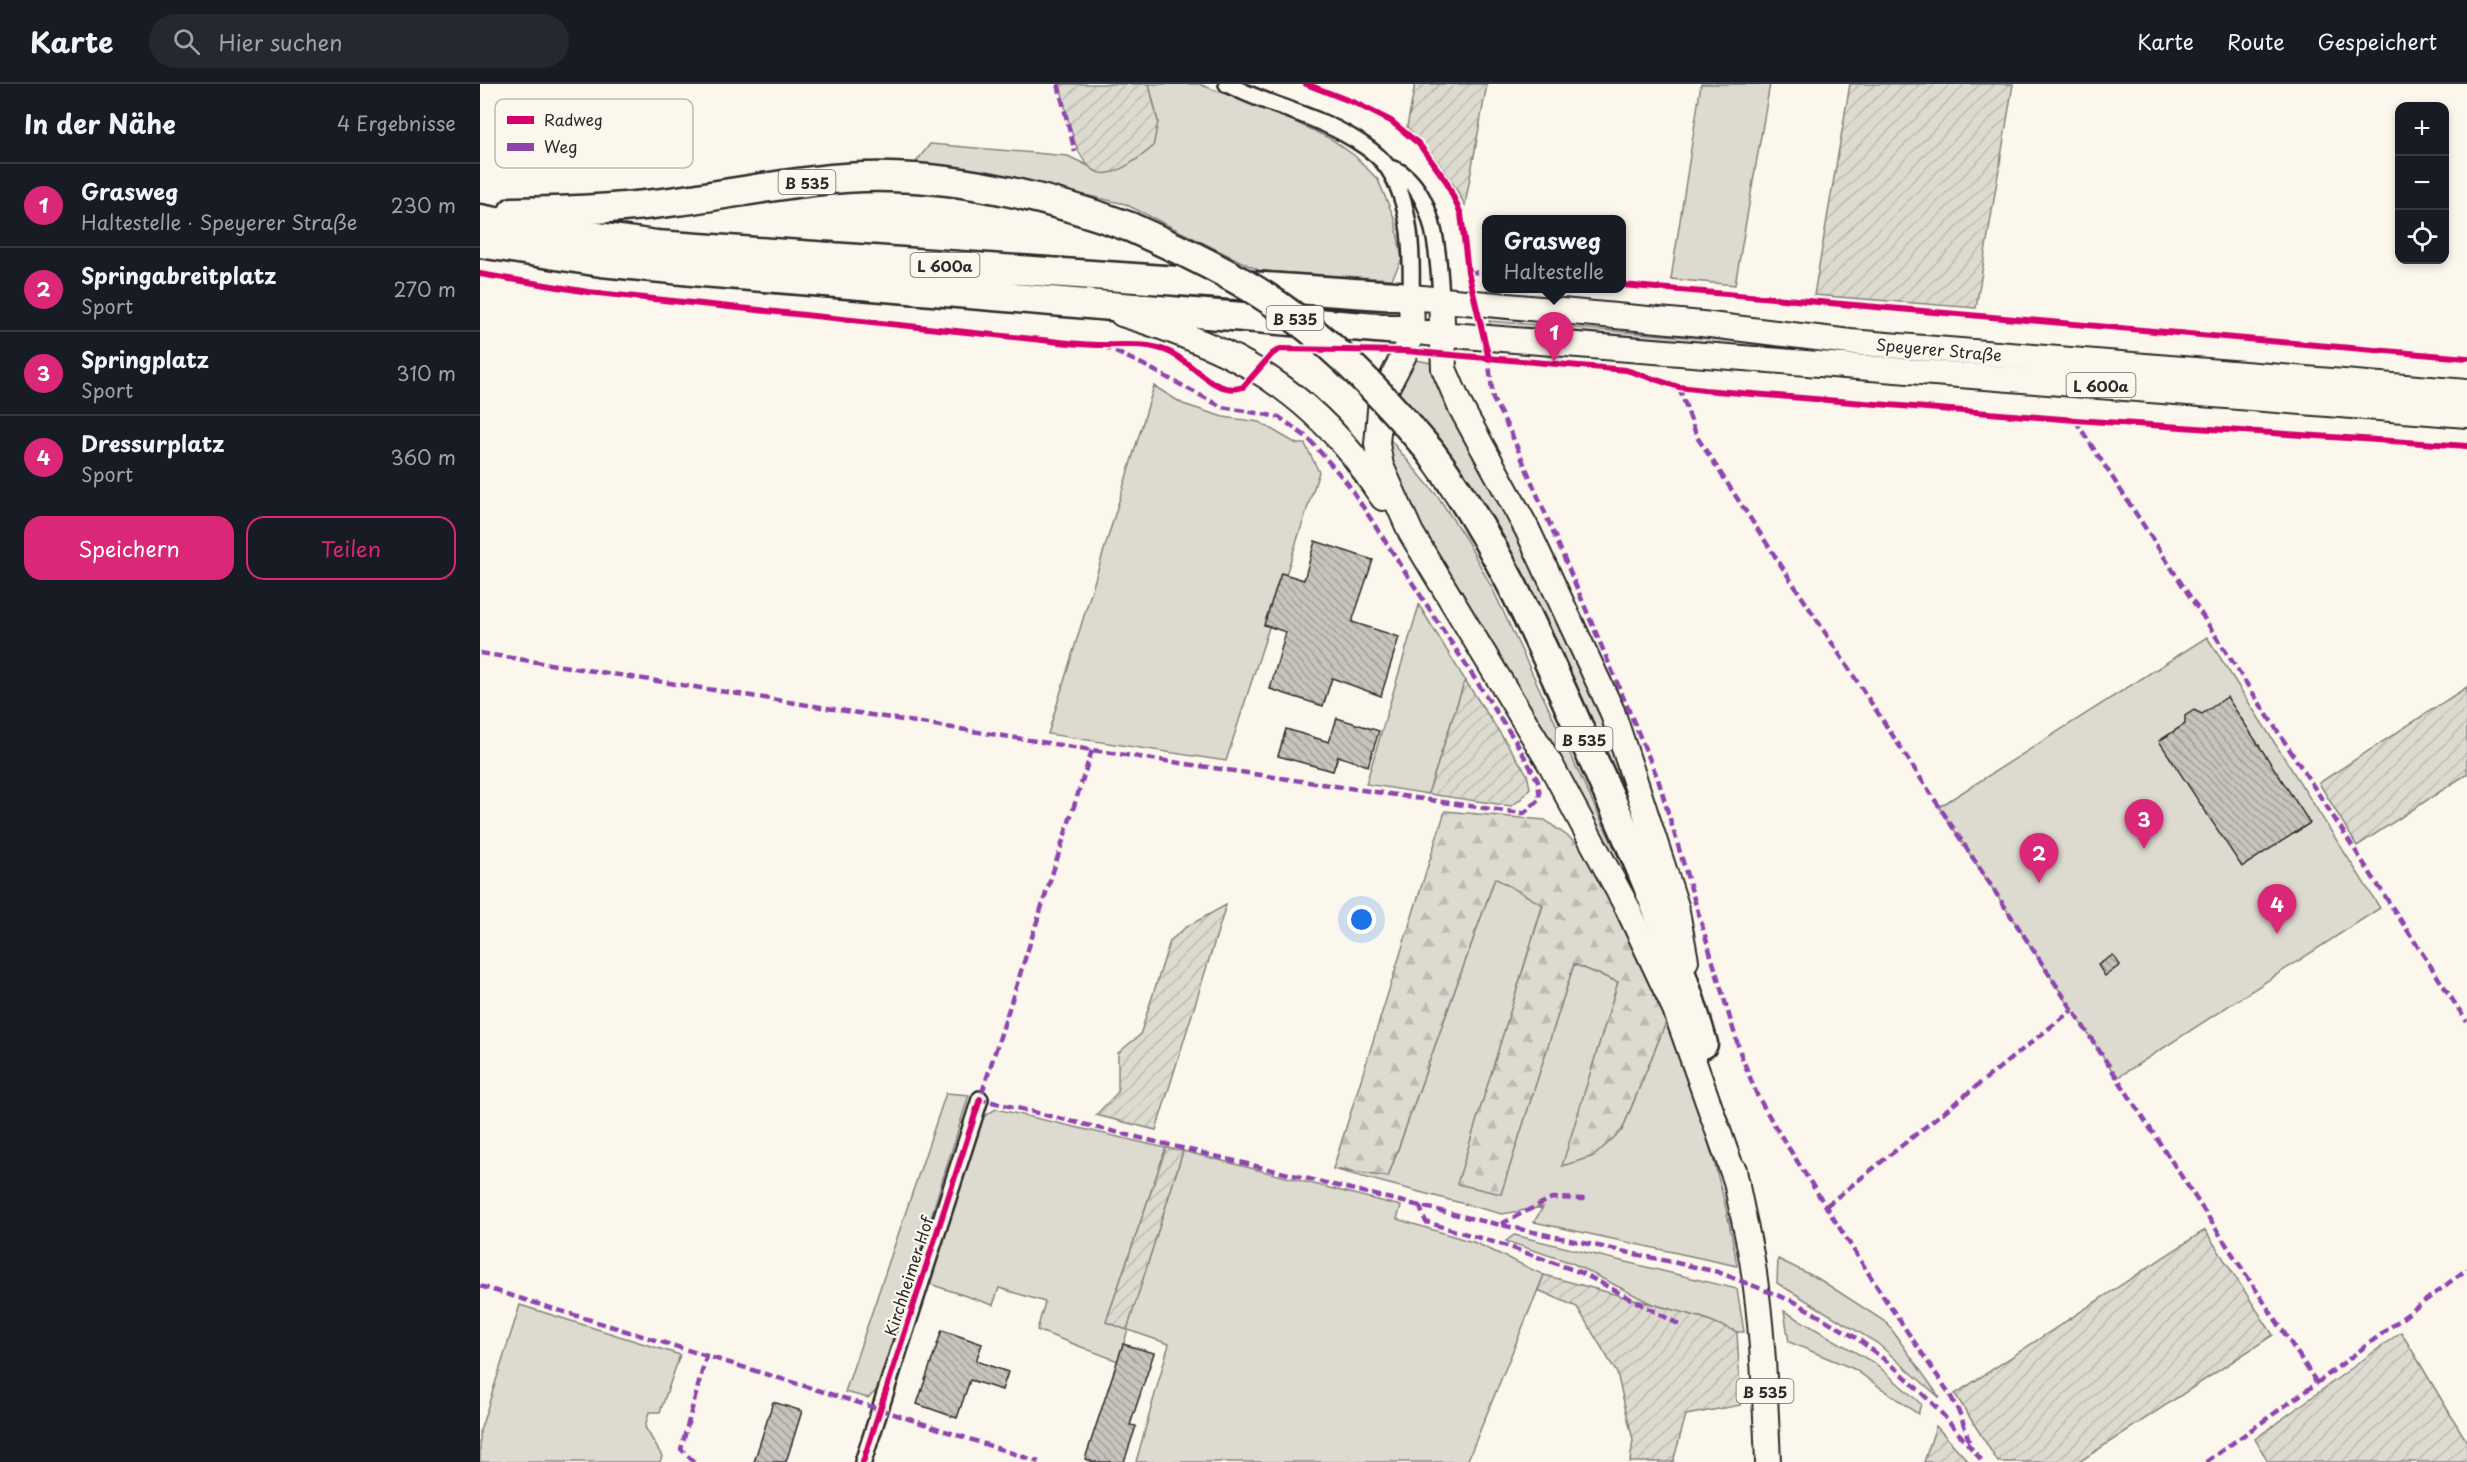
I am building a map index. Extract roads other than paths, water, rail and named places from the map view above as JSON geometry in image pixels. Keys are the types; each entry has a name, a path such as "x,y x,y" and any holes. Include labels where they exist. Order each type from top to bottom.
{"highway":[{"name":"B 535","path":"480,213 623,208 814,181 890,177 970,185 1092,213 1130,227 1219,269 1256,290 1308,328 1367,381 1429,450 1472,511 1521,600 1661,918 1703,1044"},
{"name":"L 600a","path":"480,219 656,245 1411,297"},
{"name":"B 535","path":"480,243 578,258 703,272 1091,305"},
{"name":"L 600a","path":"1091,305 1412,331"}],"main road":[{"name":"Speyerer Straße","path":"1411,297 1702,324 1850,342 2467,392"},
{"path":"1411,297 1412,331 1406,351 1381,399 1377,444 1381,466 1411,533"},
{"path":"1441,298 1444,369 1460,406 1527,529 1612,711 1676,906 1703,1044"},
{"name":"B 535","path":"1091,305 1199,340 1253,366 1302,402 1334,433 1411,533 1552,767 1627,907 1675,1009 1737,1184"},
{"name":"Speyerer Straße","path":"1412,331 2467,415"},
{"name":"B 535","path":"1703,1044 1727,1132 1752,1262 1766,1399 1768,1462"}],"street":[{"path":"1227,84 1342,132 1388,167 1404,174 1416,189 1435,232 1439,255 1441,298"},
{"path":"1388,167 1397,184 1407,221 1412,258 1411,297"},
{"name":"Kirchheimer Hof","path":"863,1462 980,1099"}],"place":[{"name":"Grasweg","path":"1554,362"},
{"name":"Springplatz","path":"2144,849"},
{"name":"Springabreitplatz","path":"2039,883"},
{"name":"Dressurplatz","path":"2277,934"}]}
